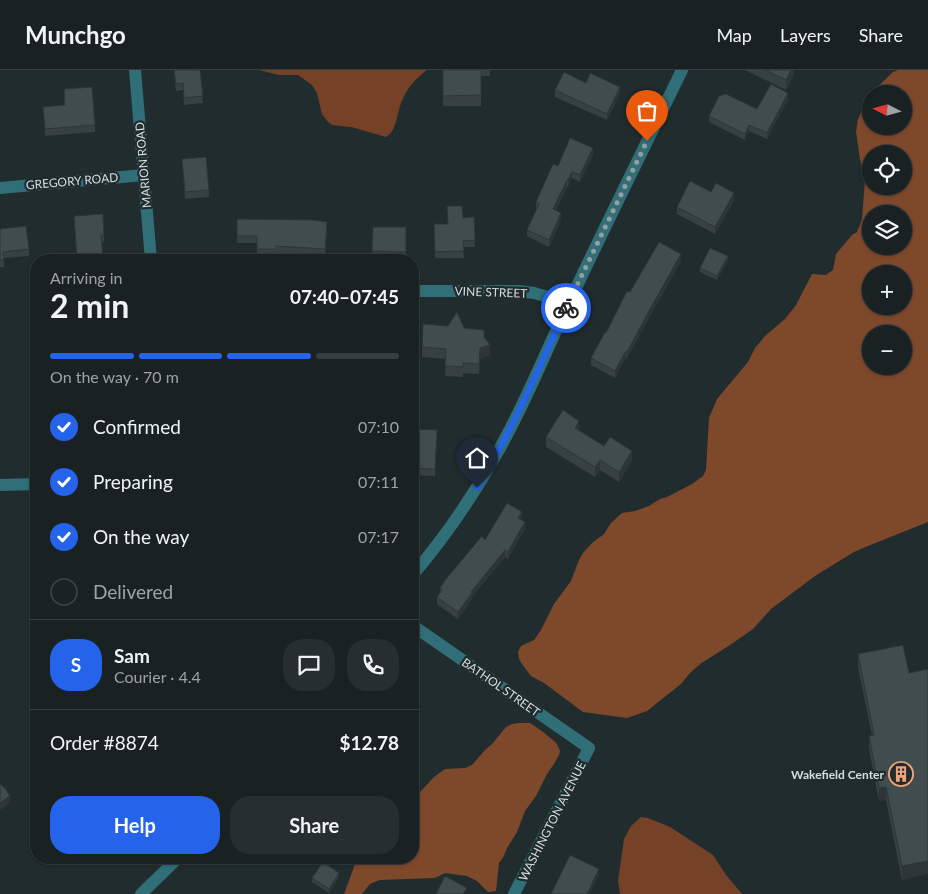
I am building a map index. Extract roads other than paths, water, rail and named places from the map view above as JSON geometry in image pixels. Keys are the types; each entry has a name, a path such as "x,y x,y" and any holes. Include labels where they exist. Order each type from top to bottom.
{"street":[{"name":"MARION ROAD","path":"135,70 151,254"},
{"path":"419,567 455,521 497,454 682,70"},
{"name":"GREGORY ROAD","path":"0,188 144,174"},
{"name":"VINE STREET","path":"419,291 519,291 569,303"},
{"path":"0,485 30,484"},
{"name":"BATHOL STREET","path":"419,630 589,748"},
{"name":"WASHINGTON AVENUE","path":"514,894 589,748"},
{"path":"141,894 172,864"}],"place":[{"name":"Wakefield Center","path":"901,774"}]}
